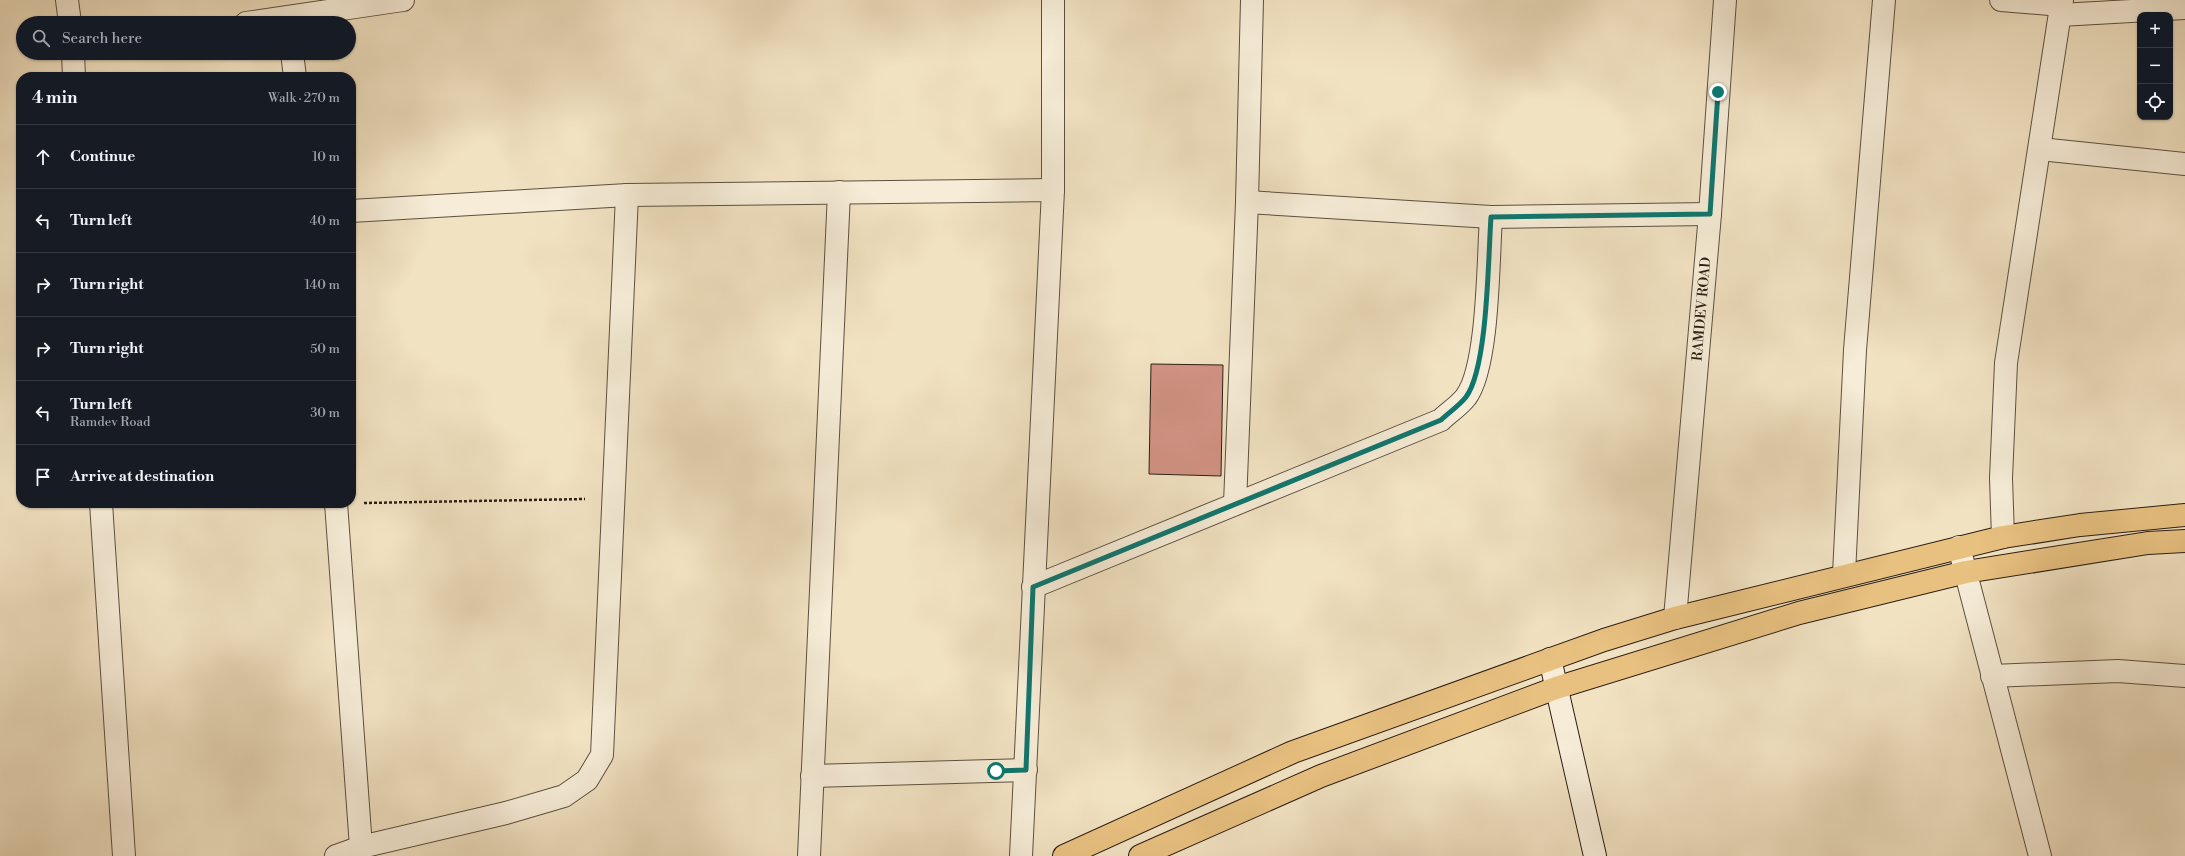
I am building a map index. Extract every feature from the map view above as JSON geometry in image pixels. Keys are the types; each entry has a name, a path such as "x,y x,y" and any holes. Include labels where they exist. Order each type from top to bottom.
{"main road":[{"path":"1064,856 1293,752 1550,659 1675,618 1844,574 2003,537 2080,526 2185,515"},
{"path":"1140,856 1321,776 1556,688 1799,613 1966,572 2148,543 2185,541"}],"street":[{"path":"66,0 69,16"},
{"path":"312,16 403,0"},
{"path":"1021,856 1053,190 1053,0"},
{"path":"1235,504 1247,202 1252,0"},
{"name":"RAMDEV ROAD","path":"1675,618 1710,214 1725,0"},
{"path":"1844,574 1855,350 1884,0"},
{"path":"2001,0 2061,7 2185,8"},
{"path":"2003,537 2001,478 2006,363 2061,7"},
{"path":"73,60 74,72"},
{"path":"293,60 294,72"},
{"path":"2040,149 2185,164"},
{"path":"356,211 627,195 1053,190"},
{"path":"810,856 812,776 839,192"},
{"path":"336,856 361,847 506,813 564,796 587,780 602,755 627,195"},
{"path":"1247,202 1491,217 1710,214"},
{"path":"1033,587 1441,420 1466,397 1478,369 1491,217"},
{"path":"102,508 124,856"},
{"path":"336,508 361,847"},
{"path":"1959,547 2040,856"},
{"path":"1550,659 1595,856"},
{"path":"1992,676 2118,671 2185,676"},
{"path":"812,776 1026,770"}],"path":[{"path":"356,503 613,499"}],"building":[{"path":"1151,364 1223,365 1221,476 1149,474"}],"route":[{"path":"996,771 1026,770 1033,587 1441,420 1466,397 1478,369 1483,333 1491,217 1710,214 1718,92"}]}
